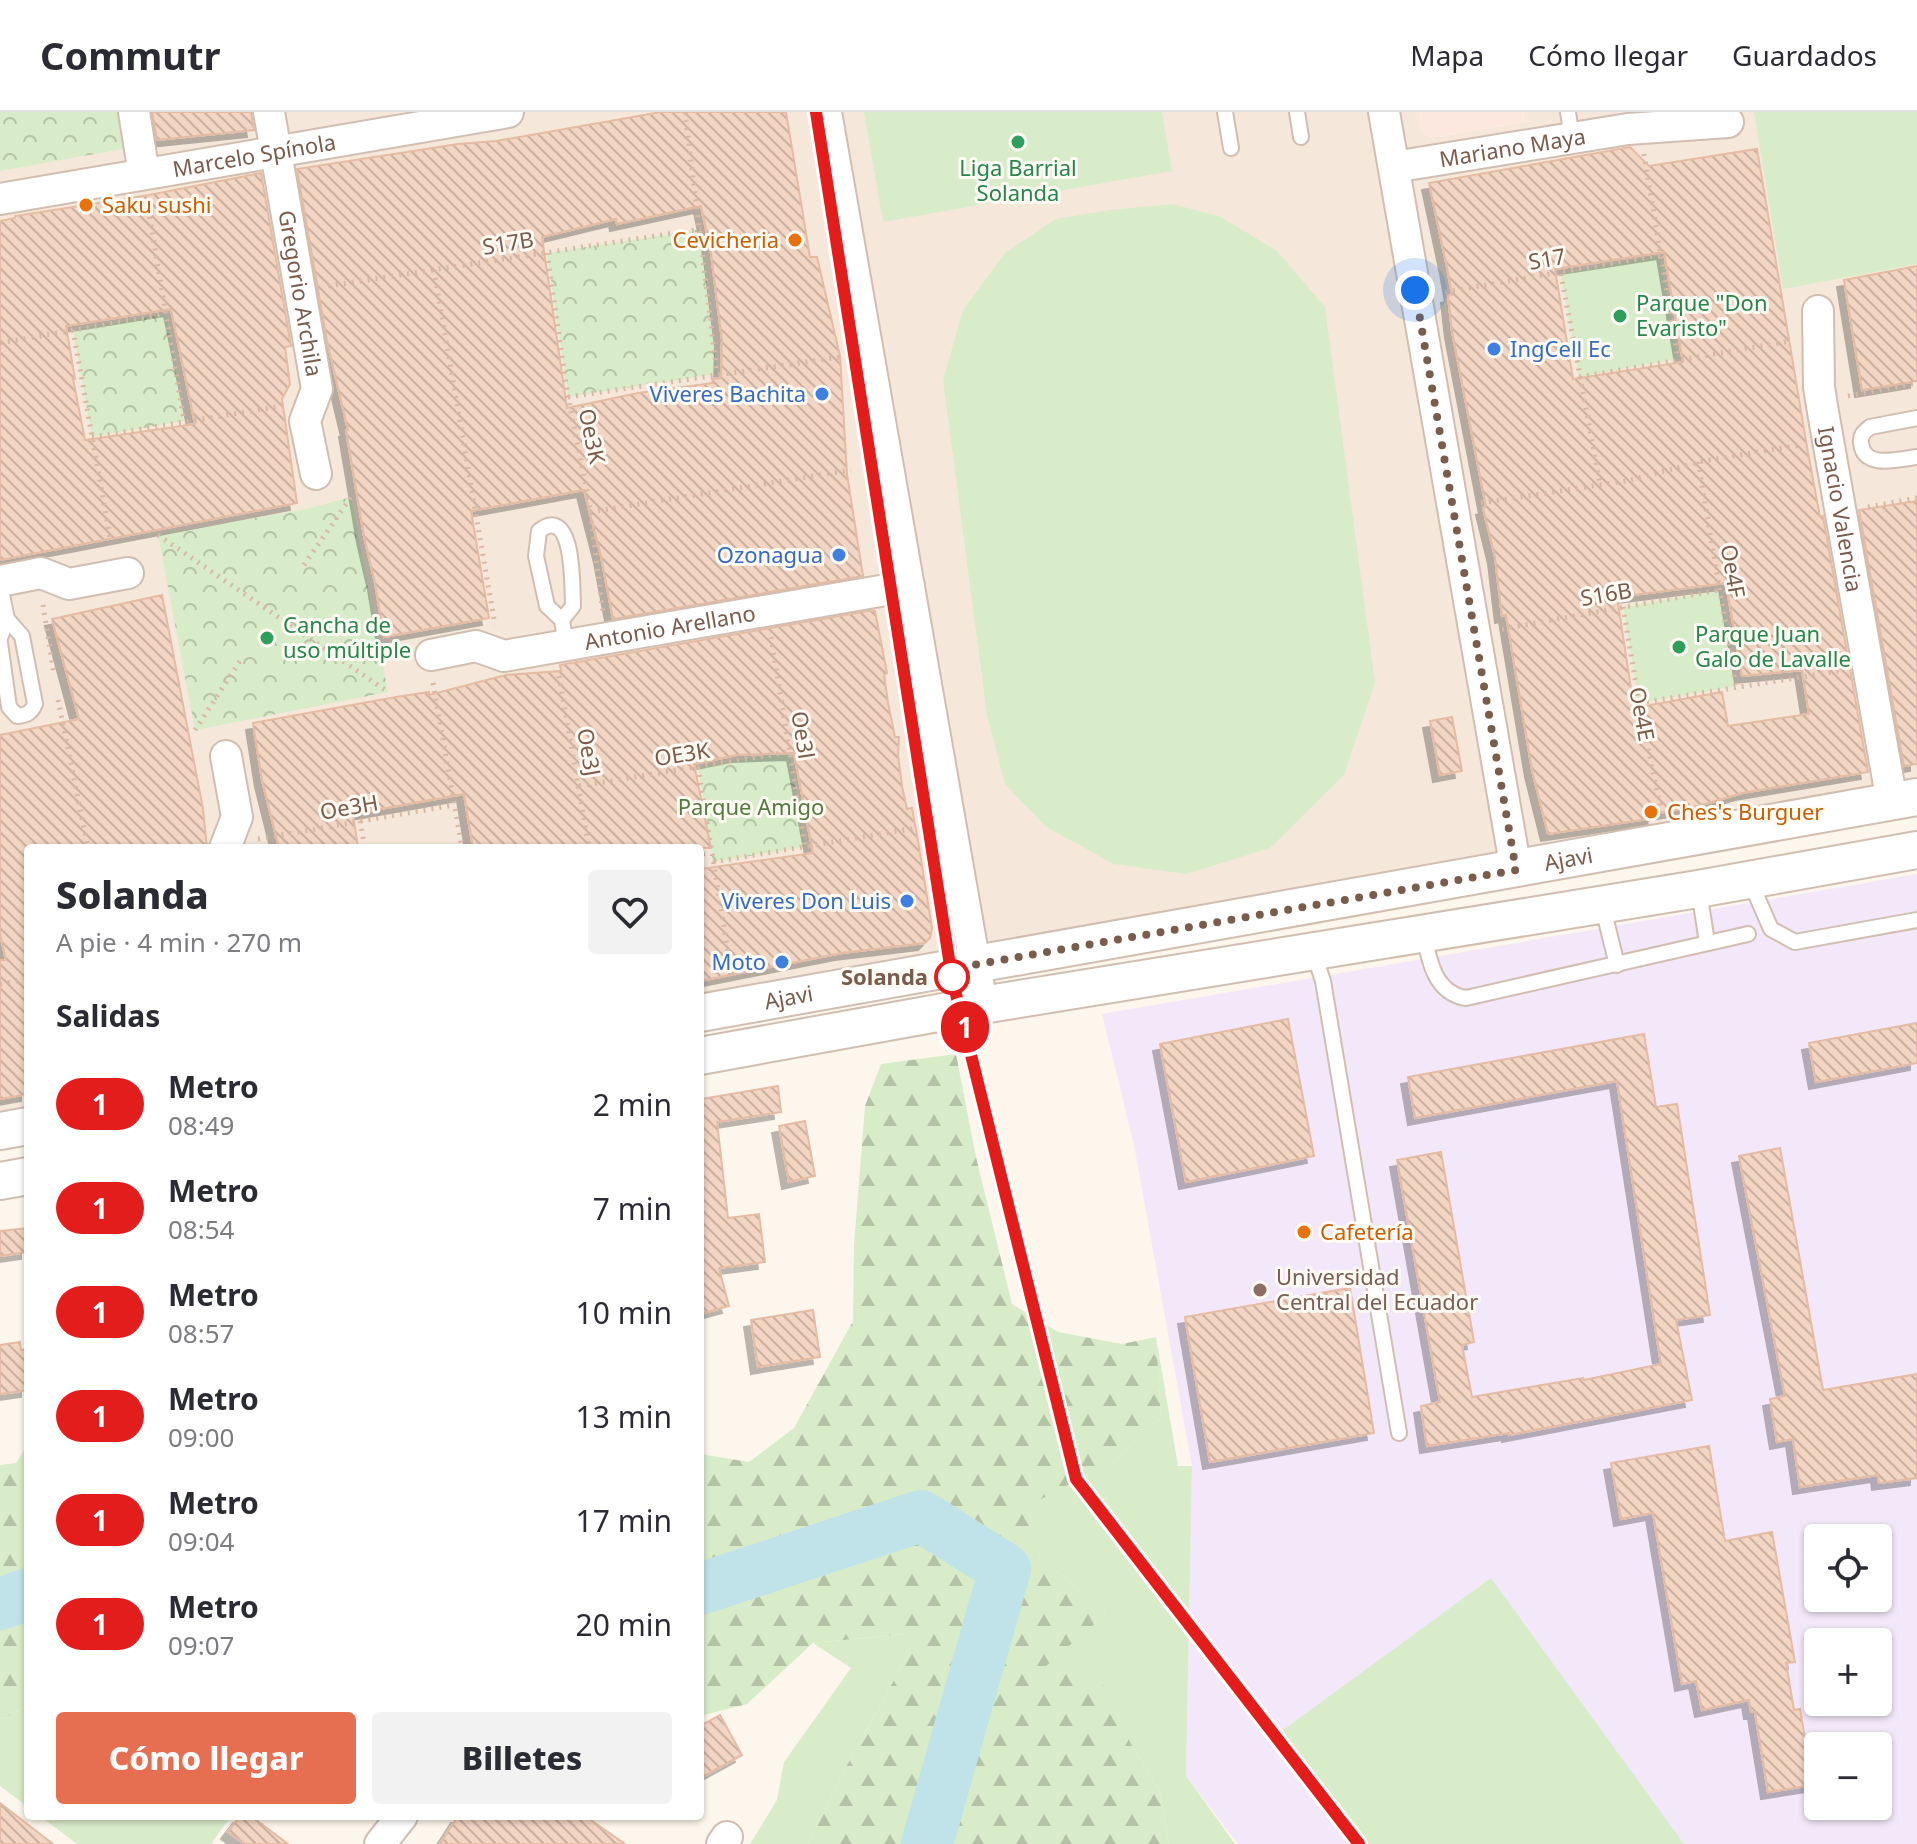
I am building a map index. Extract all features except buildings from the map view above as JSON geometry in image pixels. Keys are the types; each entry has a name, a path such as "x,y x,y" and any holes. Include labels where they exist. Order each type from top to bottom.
{"street":[{"path":"134,112 145,182"},
{"name":"Gregorio Archila","path":"269,112 317,389 305,421 316,474"},
{"name":"Marcelo Spínola","path":"0,199 145,182 422,119 508,112"},
{"path":"826,112 982,1005"},
{"path":"1384,112 1516,870"},
{"name":"Mariano Maya","path":"1394,167 1570,125 1628,129 1728,122"},
{"name":"Ignacio Valencia","path":"1818,311 1819,387 1839,449 1904,800"},
{"path":"0,583 41,573 69,584 128,573"},
{"name":"Antonio Arellano","path":"432,669 476,646 504,656 562,643 909,586"},
{"path":"226,756 237,817 237,844"},
{"name":"Ajavi","path":"704,1012 1904,800"},
{"name":"Ajavi","path":"704,1055 982,1005 1698,889 1917,850"},
{"path":"0,1131 24,1127"},
{"path":"0,1181 24,1177"},
{"path":"380,1844 399,1820"}],"lane":[{"path":"1225,112 1231,148"},
{"path":"1297,112 1301,137"},
{"path":"1839,449 1862,437 1870,427 1917,418"},
{"path":"1839,449 1866,454 1879,462 1917,457"},
{"path":"553,525 561,529 568,540 573,606 562,643 547,606 536,556 539,531 553,525"},
{"path":"0,583 7,619 0,640 9,707 17,716 25,715 35,704 25,649 22,636 7,619"},
{"path":"1749,880 1771,929 1795,942 1917,920"},
{"path":"1698,889 1707,942"},
{"path":"1602,904 1617,965"},
{"path":"1424,933 1429,960 1438,980 1456,997 1466,998 1748,934"},
{"path":"1313,951 1323,981 1399,1433"}],"path":[{"path":"685,112 717,374"},
{"path":"1644,154 1678,359"},
{"path":"145,182 184,421"},
{"name":"S17B","path":"319,288 701,229"},
{"name":"Oe3K","path":"547,253 568,397 590,512 604,625"},
{"name":"S17","path":"1439,293 1660,255"},
{"path":"434,270 497,634"},
{"path":"1561,274 1600,484"},
{"path":"0,343 166,314"},
{"path":"73,330 111,543"},
{"path":"1579,377 1792,340"},
{"path":"568,397 847,356"},
{"path":"1847,397 1917,383"},
{"path":"92,437 284,406"},
{"path":"1476,504 1626,481 1698,462 1839,449"},
{"name":"Oe4F","path":"1698,462 1736,686"},
{"path":"590,512 851,470"},
{"path":"304,565 351,497"},
{"path":"1864,507 1917,498"},
{"path":"158,535 388,692"},
{"name":"S16B","path":"1497,630 1720,590"},
{"path":"42,597 62,720 87,844"},
{"name":"Oe4E","path":"1623,607 1663,821"},
{"name":"Oe3l","path":"770,628 805,847"},
{"name":"Oe3J","path":"562,643 588,844"},
{"path":"195,730 242,658"},
{"path":"432,669 461,844"},
{"path":"1639,703 1853,669"},
{"name":"OE3K","path":"579,786 789,752"},
{"path":"698,767 732,980"},
{"name":"Oe3H","path":"237,844 454,805"},
{"path":"360,821 364,844"},
{"path":"713,862 916,828"},
{"path":"0,984 24,980"}],"shaded area":[{"name":"Solanda","path":"0,112 1917,112 1917,797 704,1010 704,844 24,844 24,1127 0,1131"},
{"path":"1417,112 1526,112 1528,122 1430,138 1421,132"},
{"path":"1917,874 1917,1844 1238,1844 1186,1776 1192,1466 1134,1145 1102,1014"}],"green space":[{"path":"0,112 122,112 128,148 0,171"},
{"name":"Liga Barrial Solanda","path":"864,112 1162,112 1172,171 883,222"},
{"path":"1754,112 1917,112 1917,264 1783,289"},
{"path":"1173,204 1221,217 1277,251 1325,307 1375,683 1344,775 1270,848 1186,874 1114,864 1046,827 1005,784 987,715 943,380 963,310 1005,253 1056,219"},
{"path":"701,229 717,374 568,397 547,253"},
{"name":"Parque \"Don Evaristo\"","path":"1660,255 1678,359 1579,377 1561,274"},
{"path":"166,314 184,421 92,437 73,330"},
{"path":"351,497 388,692 195,730 158,535 306,509"},
{"name":"Parque Juan Galo de Lavalle","path":"1720,590 1736,686 1639,703 1623,607"},
{"name":"Parque Amigo","path":"789,752 805,847 713,862 698,767"},
{"path":"956,1054 976,1157 1012,1304 1058,1332 1122,1344 1156,1337 1161,1417 1119,1458 1028,1506 1039,1556 1107,1613 1046,1666 1102,1682 1130,1742 1160,1792 1169,1844 809,1844 841,1776 910,1651 904,1634 813,1643 747,1704 704,1715 704,1455 749,1462 794,1428 853,1321 854,1245 865,1106 881,1064"},
{"path":"1156,1337 1178,1466 1192,1466 1186,1776 1235,1844 1169,1844 1160,1792 1130,1742 1045,1666 1107,1613 1039,1556 1027,1506 1119,1458 1161,1417"},
{"path":"24,1450 24,1707 0,1721 0,1465 16,1463"},
{"path":"1491,1578 1684,1844 1360,1844 1279,1733"},
{"path":"905,1634 910,1651 841,1776 809,1844 750,1844 777,1800 784,1762 851,1668 813,1643"},
{"path":"24,1707 24,1804 0,1786 0,1721"},
{"path":"45,1820 228,1820 211,1844 77,1844"}],"waterway":[{"path":"704,1588 921,1516 1005,1569 927,1844"},
{"path":"0,1604 24,1595"}],"metro line":[{"name":"1","path":"816,112 952,978 1076,1479 1359,1844"}],"place":[{"name":"Liga Barrial Solanda","path":"1018,142"},
{"name":"Saku sushi","path":"86,205"},
{"name":"Cevicheria","path":"795,240"},
{"name":"Parque \"Don Evaristo\"","path":"1620,316"},
{"name":"IngCell Ec","path":"1494,349"},
{"name":"Viveres Bachita","path":"822,394"},
{"name":"Ozonagua","path":"839,555"},
{"name":"Cancha de uso múltiple","path":"267,638"},
{"name":"Parque Juan Galo de Lavalle","path":"1679,647"},
{"name":"Ches's Burguer","path":"1651,812"},
{"name":"Viveres Don Luis","path":"907,901"},
{"name":"Moto","path":"782,962"},
{"name":"Solanda","path":"952,977"},
{"name":"Cafetería","path":"1304,1232"},
{"name":"Universidad Central del Ecuador","path":"1260,1290"}],"route":[{"path":"952,977 944,970 1516,870 1415,290"}]}
